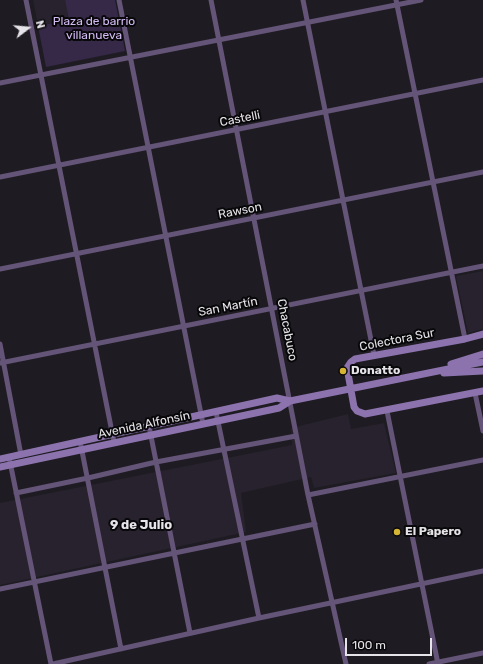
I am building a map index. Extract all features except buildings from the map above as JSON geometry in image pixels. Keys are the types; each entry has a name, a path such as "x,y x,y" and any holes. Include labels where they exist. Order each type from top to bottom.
{"main road":[{"name":"Colectora Sur","path":"479,392 387,411 364,414 360,413 354,407 347,368 348,364 356,359 465,339 483,334"},
{"path":"420,375 483,354"},
{"name":"Avenida Alfonsín","path":"0,467 279,408 290,401 483,362"},
{"path":"420,375 483,371"},
{"name":"Avenida Alfonsín","path":"0,459 112,433 277,398 290,401"}],"street":[{"path":"26,0 114,442"},
{"path":"119,0 203,424"},
{"name":"Chacabuco","path":"211,0 296,436 346,664"},
{"path":"303,0 374,355"},
{"path":"0,83 219,40 397,2 421,0"},
{"path":"397,2 465,339"},
{"name":"Castelli","path":"0,177 483,80"},
{"name":"Rawson","path":"0,269 483,172"},
{"name":"San Martín","path":"2,363 483,266"},
{"path":"0,344 2,363 21,455"},
{"path":"479,392 483,431"},
{"path":"387,411 438,663"},
{"path":"216,412 259,618"},
{"path":"149,426 190,634"},
{"path":"16,493 156,462 296,436"},
{"path":"80,441 121,649"},
{"path":"9,457 52,664 259,618 483,571"},
{"path":"308,495 483,460"},
{"path":"0,589 315,524"},
{"path":"430,664 483,653"}],"shaded area":[{"path":"33,0 65,0 69,20 38,26"},
{"path":"483,271 483,329 468,333 456,276"},
{"path":"348,414 351,429 384,423 396,473 314,488 311,477 241,493 246,532 0,585 0,503 292,445 291,428"}],"green space":[{"name":"Plaza de barrio villanueva","path":"65,0 115,0 125,51 46,67 38,26 69,20"}],"place":[{"name":"Donatto","path":"343,371"},
{"name":"El Papero","path":"397,532"}],"district":[{"name":"9 de Julio","path":"141,525"}]}
